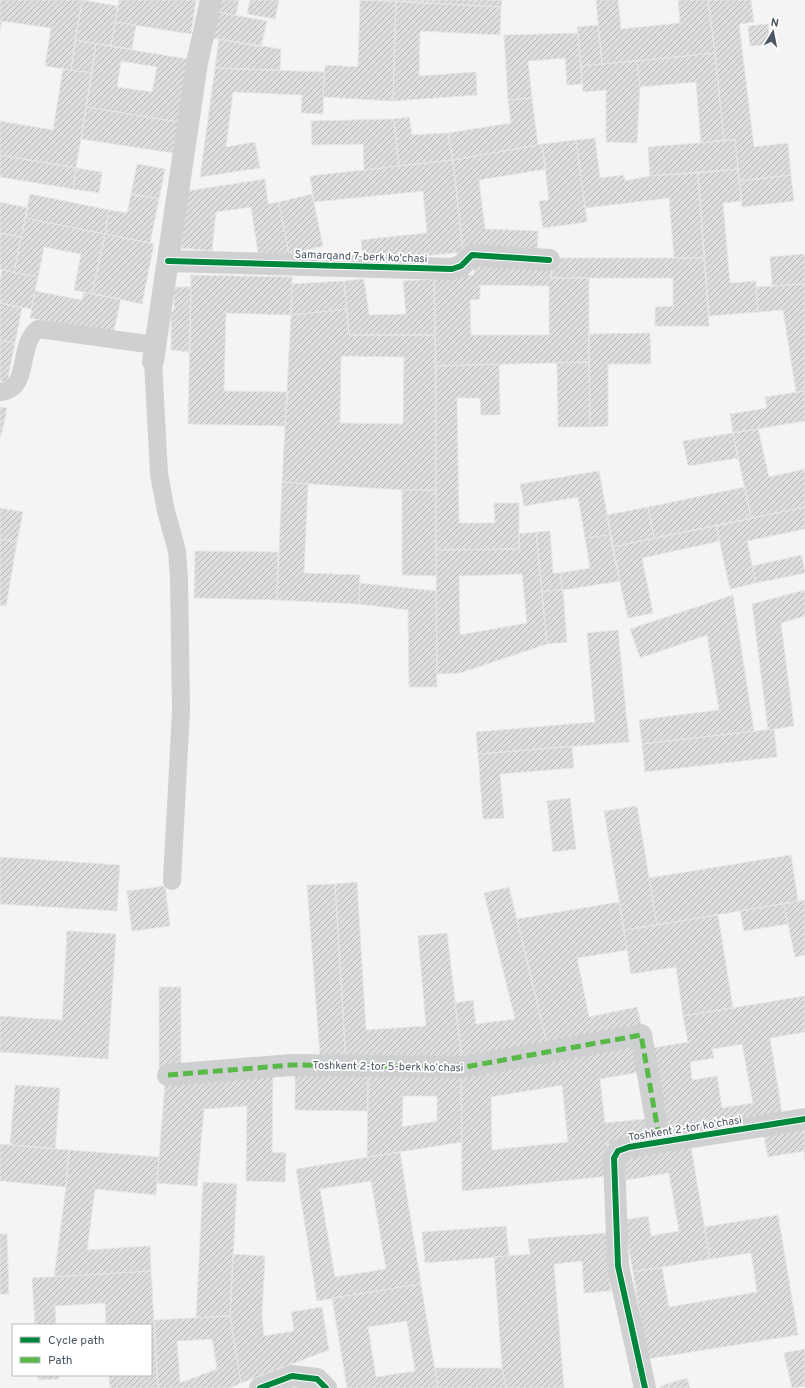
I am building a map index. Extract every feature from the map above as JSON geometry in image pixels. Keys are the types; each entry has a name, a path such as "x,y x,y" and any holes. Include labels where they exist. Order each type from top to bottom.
{"street":[{"path":"154,353 197,63 211,0"},
{"name":"Samarqand 7-berk ko'chasi","path":"168,261 452,269 461,266 472,255 549,260"},
{"name":"Toshkent 2-tor 5-berk koʻchasi","path":"168,1075 292,1065 465,1067 641,1035 660,1142"},
{"name":"Toshkent 2-tor koʻchasi","path":"645,1388 618,1266 614,1158 618,1151 629,1147 805,1119"},
{"path":"260,1388 292,1376 317,1379 326,1388"}],"lane":[{"path":"0,392 8,392 15,387 19,380 29,341 32,334 38,329 154,353 159,474 166,511 177,551 179,578 181,710 172,881"}],"building":[{"path":"0,0 82,0 71,70 45,66 51,28 2,21 0,32"},
{"path":"82,0 118,6 111,46 75,40"},
{"path":"119,0 196,0 191,34 115,22"},
{"path":"221,0 239,0 236,15 218,12"},
{"path":"250,0 279,0 275,19 247,14"},
{"path":"360,0 396,1 393,101 323,97 325,65 358,67"},
{"path":"364,0 502,0 501,7"},
{"path":"596,0 618,0 621,29 680,23 678,0 708,0 715,53 602,64"},
{"path":"708,0 751,0 754,22 739,24 754,147 788,143 791,175 739,181 735,140 724,140"},
{"path":"396,1 501,7 500,35 420,31 419,76 476,72 477,95 393,101"},
{"path":"218,12 267,21 261,47 213,38"},
{"path":"115,22 136,25 132,49 111,46"},
{"path":"768,24 770,45 750,46 748,26"},
{"path":"598,25 602,64 581,66 577,27"},
{"path":"578,33 582,84 567,85 565,58 528,61 532,98 508,100 504,35"},
{"path":"219,39 281,49 280,70 215,68"},
{"path":"75,40 96,44 92,73 71,70"},
{"path":"96,44 188,59 178,122 86,107","holes":["121,61 157,67 152,92 117,87"]},
{"path":"715,53 724,140 701,143 696,82 640,87 637,61"},
{"path":"637,61 640,87 637,143 606,142 606,90 583,92 581,66"},
{"path":"215,68 324,72 323,114 301,113 302,95 233,92 226,147 255,142 260,168 200,177"},
{"path":"63,69 92,73 76,168 0,155 0,121 53,130"},
{"path":"532,98 538,145 453,160 448,133 511,123 508,100"},
{"path":"86,107 178,122 173,153 81,139"},
{"path":"409,117 412,135 448,133 453,160 399,166 394,119"},
{"path":"394,119 399,166 364,170 363,144 312,145 311,121"},
{"path":"595,138 600,178 624,175 625,181 650,176 698,173 704,258 674,258 669,198 585,208 576,140"},
{"path":"576,140 587,222 543,228 539,201 549,200 542,144"},
{"path":"735,140 738,169 650,176 648,147"},
{"path":"542,144 546,169 479,180 485,229 538,231 537,255 463,252 453,160"},
{"path":"0,155 76,168 73,189 0,177"},
{"path":"453,160 463,252 363,262 361,240 427,233 423,191 314,202 310,176"},
{"path":"137,164 165,169 159,199 131,194"},
{"path":"76,168 102,172 99,193 73,189"},
{"path":"738,169 742,201 723,203 730,283 756,281 758,312 709,316 698,173"},
{"path":"791,175 794,201 742,207 739,181"},
{"path":"265,179 268,204 279,202 289,254 258,253 251,207 216,212 212,251 181,248 187,191"},
{"path":"30,194 109,210 105,234 25,218"},
{"path":"131,194 159,199 150,243 105,234 109,210 127,213"},
{"path":"312,194 323,246 289,254 279,202"},
{"path":"0,202 28,208 21,237 0,233"},
{"path":"25,218 105,234 92,294 74,290 81,254 44,247 38,277 14,272"},
{"path":"0,233 21,237 14,272 0,269"},
{"path":"105,234 154,244 142,304 92,294"},
{"path":"805,254 805,284 772,286 770,257"},
{"path":"551,258 704,258 709,326 655,326 655,307 673,306 673,278 551,278"},
{"path":"474,263 552,264 551,278 589,278 589,362 436,366 434,275 474,275","holes":["480,285 549,286 549,335 471,335 470,300 480,299"]},
{"path":"2,270 38,277 31,309 0,303 0,280"},
{"path":"191,275 292,277 291,315 226,313 224,391 288,392 285,426 188,424"},
{"path":"364,279 369,315 406,314 403,281 434,279 435,335 349,335 344,281"},
{"path":"344,281 347,309 291,315 292,284"},
{"path":"805,284 805,391 796,392 783,310 758,312 756,287"},
{"path":"174,287 191,287 190,352 171,350 171,311 174,311"},
{"path":"35,291 82,300 84,292 121,299 113,335 30,318"},
{"path":"0,303 22,308 15,343 0,340"},
{"path":"347,309 349,335 435,335 436,490 402,490 282,482 291,315","holes":["341,356 404,357 403,424 340,423"]},
{"path":"650,333 651,364 608,364 608,426 590,427 589,334"},
{"path":"0,340 15,343 7,383 0,381"},
{"path":"589,362 590,427 558,427 557,363"},
{"path":"499,364 500,415 481,415 480,398 457,398 459,523 495,523 494,503 519,503 519,549 436,550 436,366"},
{"path":"805,391 805,421 733,433 730,414 767,408 765,397"},
{"path":"0,407 7,408 1,436 0,436"},
{"path":"758,429 769,477 805,469 805,507 751,518 733,433"},
{"path":"733,433 738,458 688,466 683,441"},
{"path":"599,471 611,535 585,538 578,497 524,506 520,484"},
{"path":"282,482 308,484 304,573 360,575 359,604 277,600"},
{"path":"745,487 751,518 654,538 648,507"},
{"path":"402,490 436,490 436,576 402,575"},
{"path":"648,507 654,538 612,547 607,515"},
{"path":"805,507 805,529 747,541 756,583 730,589 716,526"},
{"path":"0,508 23,512 17,542 0,539"},
{"path":"716,526 720,541 642,558 653,613 628,618 612,547"},
{"path":"550,531 553,573 560,573 563,590 542,591 536,532"},
{"path":"536,532 547,644 460,673 437,674 436,550 519,549 519,534","holes":["522,574 527,623 460,635 459,576"]},
{"path":"611,535 620,581 563,590 560,573 590,568 585,538"},
{"path":"0,539 17,542 6,606 0,605"},
{"path":"195,551 278,552 277,600 194,598"},
{"path":"802,555 805,573 756,583 752,566"},
{"path":"360,583 436,591 437,687 409,687 408,610 359,604"},
{"path":"563,590 567,642 547,644 542,591"},
{"path":"805,590 805,616 781,623 794,726 768,730 752,604"},
{"path":"733,595 754,731 642,744 639,720 719,710 707,635 640,658 630,629"},
{"path":"618,630 629,742 478,754 476,732 595,722 587,633"},
{"path":"774,729 777,757 645,772 642,744"},
{"path":"572,746 574,768 500,774 504,818 483,819 478,754"},
{"path":"570,798 576,849 553,852 547,801"},
{"path":"637,806 657,925 624,930 604,811"},
{"path":"791,855 798,901 657,925 649,878"},
{"path":"0,857 120,865 117,911 0,904"},
{"path":"357,882 366,1030 426,1026 418,936 447,933 462,1058 346,1061 335,884"},
{"path":"335,884 346,1061 320,1057 307,885"},
{"path":"165,886 170,926 132,931 127,891"},
{"path":"509,887 548,1048 462,1058 455,1003 473,1000 476,1024 515,1019 484,893"},
{"path":"805,900 805,955 795,957 784,904"},
{"path":"619,902 627,950 577,958 589,1017 637,1007 642,1028 548,1048 517,919"},
{"path":"784,904 788,924 744,931 740,911"},
{"path":"718,915 733,1008 683,1016 676,967 631,974 624,930"},
{"path":"67,931 116,934 108,1059 0,1052 0,1016 62,1020"},
{"path":"159,987 181,987 181,1067 159,1067"},
{"path":"805,996 805,1032 770,1038 783,1119 662,1139 646,1049 688,1042 683,1016","holes":["742,1044 753,1103 722,1108 717,1076 692,1080 690,1062 714,1058 712,1049"]},
{"path":"635,1042 640,1072 600,1079 605,1123 654,1118 657,1139 607,1144 610,1176 462,1191 461,1071","holes":["562,1085 568,1142 492,1150 491,1097"]},
{"path":"295,1071 368,1072 368,1111 295,1110"},
{"path":"461,1071 462,1142 367,1157 368,1072","holes":["403,1096 437,1096 437,1121 402,1127"]},
{"path":"273,1075 272,1152 286,1153 285,1182 246,1181 247,1106 204,1109 197,1186 157,1183 165,1083"},
{"path":"15,1085 60,1088 55,1149 10,1145"},
{"path":"805,1125 805,1160 804,1151 768,1157 763,1132"},
{"path":"690,1141 710,1259 633,1272 624,1220 648,1216 651,1236 679,1231 669,1173 626,1180 622,1152"},
{"path":"0,1144 69,1150 66,1187 0,1181"},
{"path":"69,1150 159,1157 156,1195 95,1189 87,1250 150,1246 151,1271 54,1277 66,1187"},
{"path":"400,1152 421,1284 317,1301 296,1169","holes":["371,1181 386,1269 335,1277 320,1189"]},
{"path":"203,1182 237,1184 230,1316 196,1318"},
{"path":"778,1215 798,1335 647,1359 633,1272 662,1267 669,1307 757,1292 751,1253 710,1259 704,1227"},
{"path":"506,1226 509,1256 425,1263 422,1232"},
{"path":"606,1233 611,1291 584,1293 582,1261 554,1264 564,1388 506,1388 502,1368 494,1257 530,1254 528,1239"},
{"path":"0,1234 7,1234 9,1294 0,1294"},
{"path":"233,1254 265,1256 262,1317 264,1336 294,1331 291,1312 322,1307 329,1350 241,1383 230,1316"},
{"path":"151,1271 158,1388 110,1388 109,1376 152,1376 152,1324 106,1324 105,1303 55,1306 56,1324 35,1324 32,1278"},
{"path":"421,1284 438,1388 347,1388 332,1298","holes":["407,1321 415,1371 376,1377 368,1327"]},
{"path":"230,1316 241,1383 229,1388 158,1388 154,1320","holes":["212,1339 217,1369 180,1383 177,1341"]},
{"path":"805,1349 805,1386 792,1388 784,1353"},
{"path":"435,1368 502,1368 506,1388 438,1388"},
{"path":"38,1376 59,1376 59,1379 38,1380"},
{"path":"687,1378 690,1388 661,1388 660,1386"}],"marked path":[{"path":"168,1075 292,1065 465,1067 641,1035 660,1142"}],"cycle path":[{"path":"168,261 452,269 461,266 472,255 549,260"},
{"path":"645,1388 618,1266 614,1158 618,1151 629,1147 805,1119"},
{"path":"260,1388 292,1376 317,1379 326,1388"}]}
